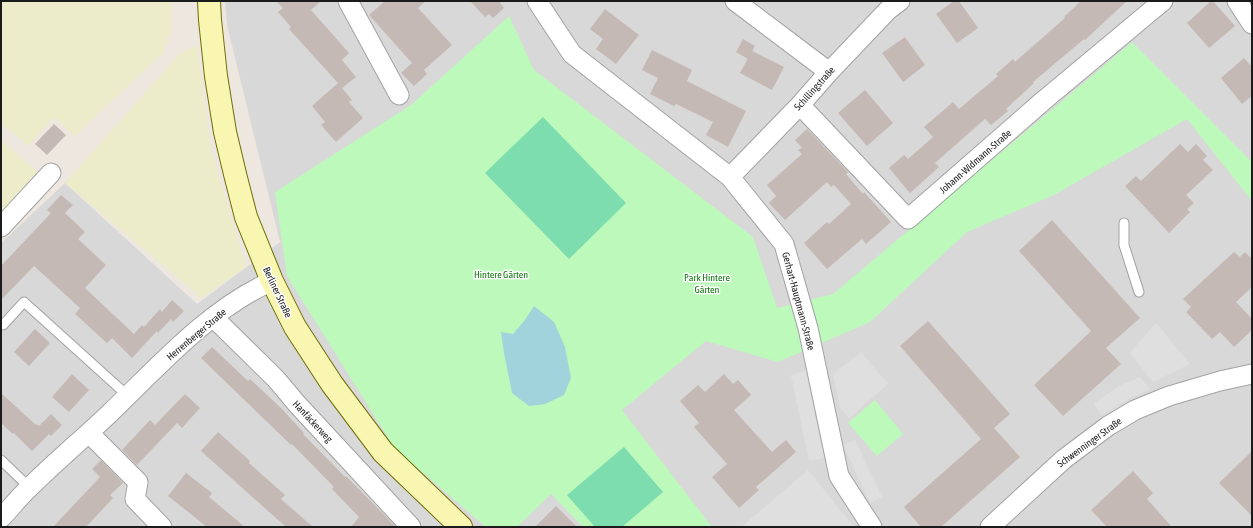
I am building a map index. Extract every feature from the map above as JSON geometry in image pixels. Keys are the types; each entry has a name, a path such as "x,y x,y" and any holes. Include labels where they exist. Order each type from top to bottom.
{"main road":[{"name":"Berliner Straße","path":"209,1 216,76 225,132 246,217 272,281 295,327 332,384 383,452 461,527"}],"street":[{"path":"348,1 399,95"},
{"name":"Gerhart-Hauptmann-Straße","path":"537,1 572,54 730,177 784,244 808,328 839,476 872,527"},
{"path":"735,1 829,72"},
{"name":"Schillingstraße","path":"730,177 800,105 888,10 900,1"},
{"name":"Johann-Widmann-Straße","path":"800,105 908,219 1043,101 1163,1"},
{"path":"1237,1 1252,24"},
{"path":"1,227 51,173"},
{"name":"Herrenberger Straße","path":"1,518 30,487 89,433 182,343 213,317 255,289 272,281"},
{"name":"Hanfäckerweg","path":"213,317 276,379 297,404 411,527"},
{"name":"Schwenninger Straße","path":"990,527 1064,459 1108,426 1135,410 1169,396 1220,381 1252,374"},
{"path":"89,433 138,482 136,499 162,527"}],"lane":[{"path":"1124,223 1124,245 1139,292"},
{"path":"3,325 24,302 128,396"},
{"path":"1,460 30,487"}],"shaded area":[{"path":"225,1 1252,1 1252,527 1,527 1,243 65,183 197,304 280,242 227,25"},
{"path":"1156,323 1190,364 1153,382 1130,353"},
{"path":"861,352 888,384 849,418 840,408 833,374"},
{"path":"806,371 824,458 809,461 791,375"},
{"path":"1140,377 1150,389 1127,400 1102,415 1093,404 1119,386"},
{"path":"855,440 882,497 870,503 843,445"},
{"path":"808,470 854,527 741,527"}],"green space":[{"path":"1,1 171,1 171,32 163,53 75,136 54,117 28,146 1,123"},
{"name":"Hintere Gärten","path":"509,16 534,70 753,237 777,308 833,294 1132,42 1252,162 1252,201 1187,119 1054,195 967,232 870,322 778,362 706,341 622,410 712,527 583,527 551,494 517,527 486,527 395,449 287,276 275,192 411,105"},
{"path":"197,45 211,149 246,267 202,298 65,183 180,53"},
{"path":"543,117 626,203 569,259 485,173"},
{"path":"1,140 42,176 1,219"},
{"path":"875,400 903,434 877,456 848,423"},
{"path":"624,447 663,492 622,527 595,527 567,495"}],"water":[{"path":"534,306 554,322 565,347 571,378 564,395 545,404 529,406 512,393 501,332 513,334"}],"building":[{"path":"276,1 321,1 311,10 349,53 342,60 356,77 342,88 352,100 349,102 363,118 336,142 321,125 325,122 312,106 338,83 289,29 291,27 278,12 283,8"},
{"path":"385,1 426,1 418,8 452,45 424,70 427,74 414,86 401,73 412,63 369,15"},
{"path":"470,1 502,1 500,3 504,8 493,18 489,14 485,17"},
{"path":"954,1 959,1 978,28 957,43 936,14"},
{"path":"1081,1 1127,1 1085,40 1084,39 1033,82 1034,83 1006,109 1008,111 991,125 985,119 935,163 939,167 910,193 889,168 904,155 908,159 933,137 924,127 953,102 959,109 998,76 996,74 1013,59 1015,62 1065,18 1064,17"},
{"path":"1211,1 1213,1 1235,26 1209,48 1187,23"},
{"path":"605,9 639,35 616,64 596,49 603,39 590,29"},
{"path":"905,37 925,65 903,82 882,53"},
{"path":"743,39 755,46 748,59 736,52"},
{"path":"652,50 692,70 687,81 746,111 728,147 706,135 713,122 676,104 674,106 650,94 658,78 642,70"},
{"path":"752,51 784,67 772,90 740,73"},
{"path":"1244,58 1252,67 1252,96 1242,104 1221,78"},
{"path":"865,90 893,123 867,146 838,113"},
{"path":"54,124 66,135 47,155 35,144"},
{"path":"807,129 848,172 846,174 863,194 864,192 891,222 866,244 862,239 827,269 804,243 827,222 829,224 851,204 834,185 831,187 827,182 785,220 769,203 776,196 767,185 802,154 798,150 802,148 795,140"},
{"path":"1180,144 1188,152 1196,144 1207,156 1203,160 1213,170 1186,195 1194,203 1187,209 1190,212 1169,233 1125,186 1136,176 1141,181"},
{"path":"61,195 73,205 65,213 85,232 78,239 106,265 85,288 134,334 142,325 144,327 160,309 162,312 172,300 184,311 173,322 171,319 158,333 157,331 132,358 112,338 107,343 75,314 80,308 34,266 1,300 1,266 51,213 47,210"},
{"path":"1052,220 1140,318 1106,348 1121,364 1063,416 1034,385 1091,331 1019,251"},
{"path":"1234,252 1240,257 1245,252 1252,259 1252,287 1236,302 1252,319 1252,330 1234,347 1220,332 1212,339 1186,312 1191,307 1183,299"},
{"path":"928,321 1010,414 994,428 1020,457 941,527 921,527 904,507 981,439 900,346"},
{"path":"35,329 50,343 29,366 14,352"},
{"path":"212,347 248,381 250,379 281,408 304,433 303,434 396,527 351,527 359,517 332,489 334,487 292,444 291,445 201,358"},
{"path":"72,374 89,390 69,412 52,397"},
{"path":"724,374 733,384 738,380 751,395 734,410 772,452 786,440 796,452 756,487 759,490 739,508 712,477 727,464 694,427 699,423 680,401 698,385 705,392"},
{"path":"1,393 36,425 37,424 39,426 51,414 62,425 51,436 49,434 32,451 14,433 13,434 1,423"},
{"path":"185,394 200,408 182,428 177,423 137,465 122,450 150,420 155,425"},
{"path":"218,432 250,461 249,463 285,495 281,499 313,527 286,527 201,451"},
{"path":"1252,451 1252,516 1219,483"},
{"path":"101,460 123,483 110,495 113,498 86,527 53,527 100,477 92,469"},
{"path":"1133,471 1153,493 1147,499 1172,527 1107,527 1091,510"},
{"path":"186,473 212,493 209,497 245,527 207,527 168,496"},
{"path":"556,506 577,527 535,527"}],"park label":[{"name":"Park Hintere Gärten","path":"707,282"}]}
